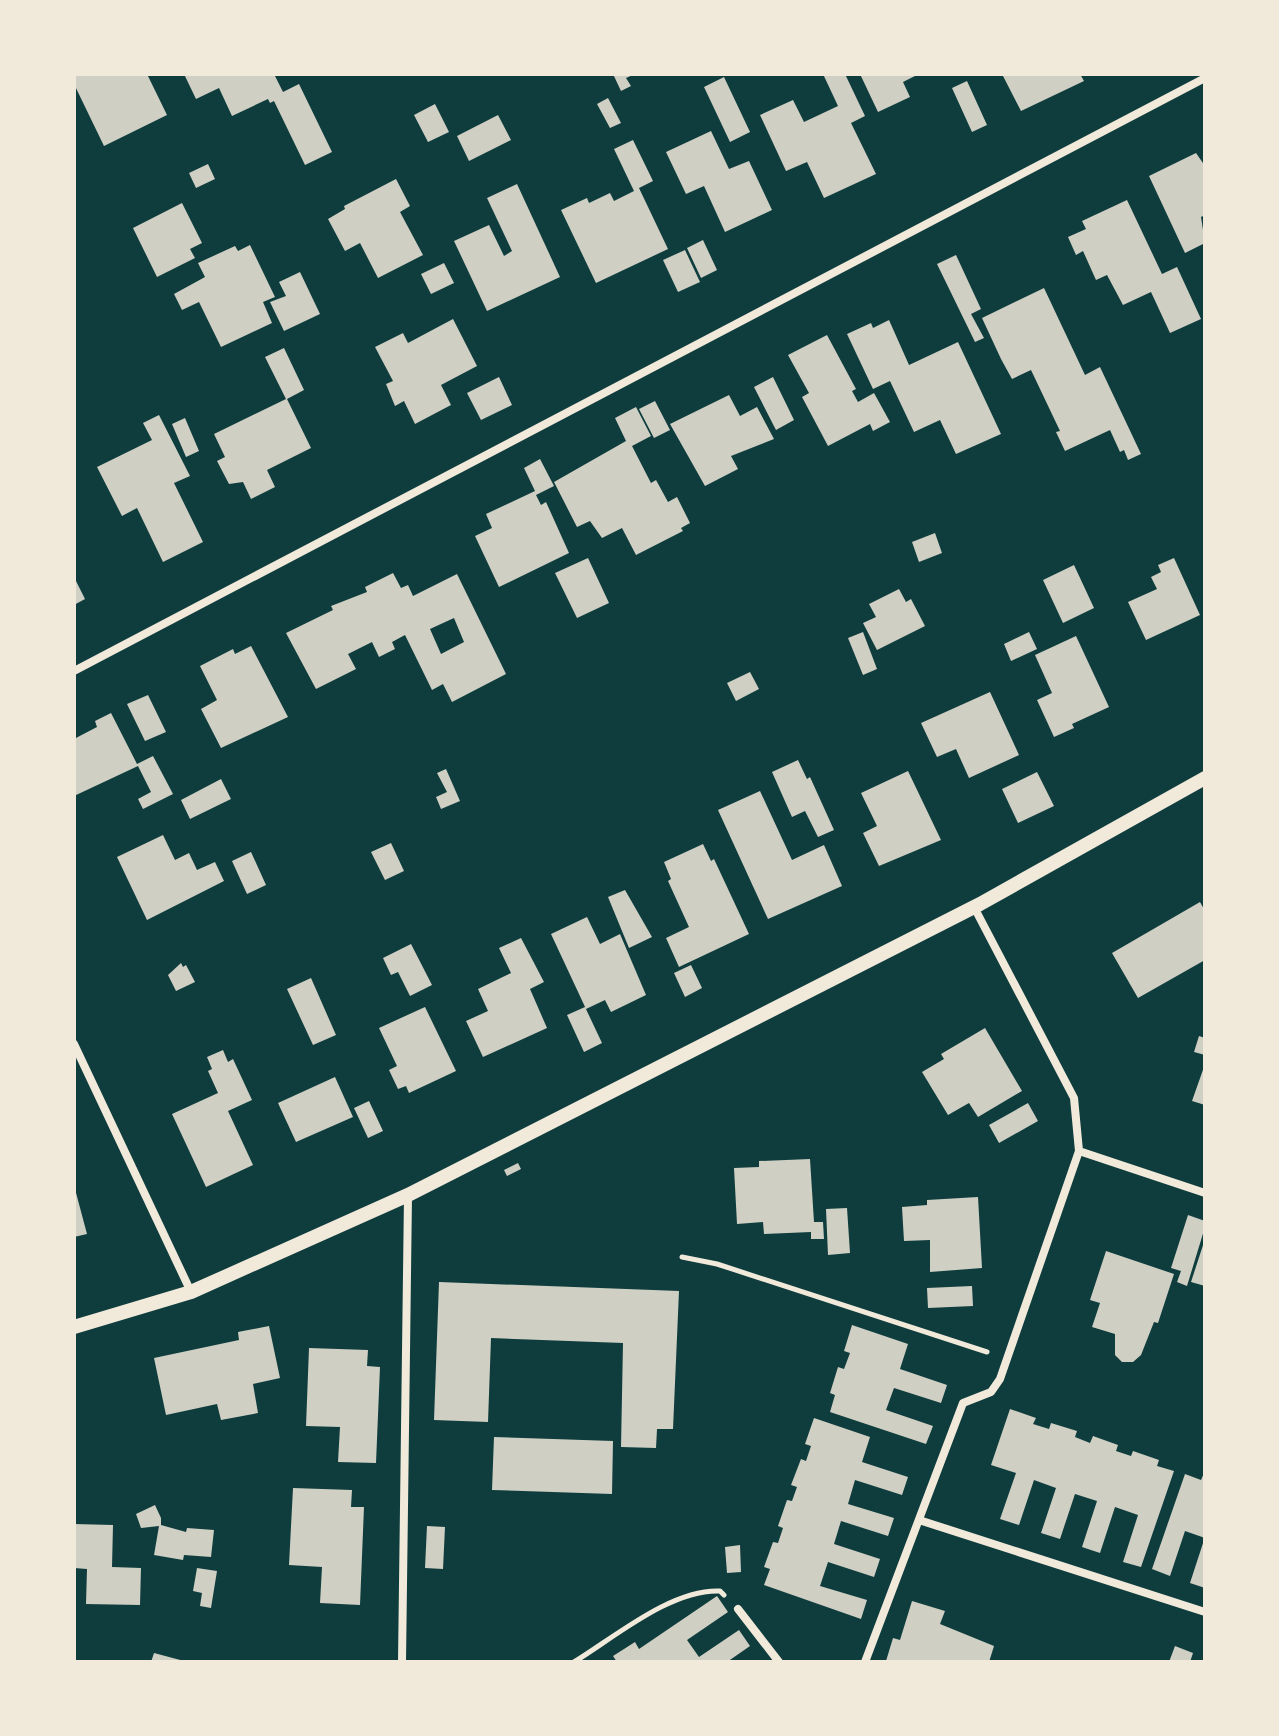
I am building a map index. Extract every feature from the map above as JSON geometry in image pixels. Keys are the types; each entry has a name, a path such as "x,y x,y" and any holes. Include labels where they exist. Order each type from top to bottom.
{"street":[{"path":"74,671 1205,78"},
{"path":"74,1327 191,1292 408,1195 974,907 1205,778"},
{"path":"865,1662 963,1403 991,1392 1007,1358 1079,1151 1074,1098 974,907"},
{"path":"74,1044 191,1292"},
{"path":"1079,1151 1205,1193"},
{"path":"402,1662 408,1195"},
{"path":"919,1520 1205,1612"},
{"path":"738,1609 779,1662"}],"path":[{"path":"682,1257 717,1264 1007,1358"},
{"path":"574,1662 682,1595 720,1591 738,1609"}],"building":[{"path":"74,74 147,74 167,115 104,146 74,84"},
{"path":"184,74 274,74 283,92 299,84 332,152 305,165 274,101 270,103 268,99 232,116 219,88 196,99"},
{"path":"613,74 635,74 626,78 631,86 621,91"},
{"path":"823,74 845,74 865,116 851,123 876,174 824,198 807,162 786,171 760,115 793,100 804,122 838,106"},
{"path":"860,74 919,74 903,82 910,97 878,112"},
{"path":"1002,74 1080,74 1084,81 1021,111"},
{"path":"724,77 750,132 730,142 704,87"},
{"path":"967,81 987,125 972,132 952,88"},
{"path":"608,98 621,123 610,128 597,104"},
{"path":"435,104 449,132 428,142 414,115"},
{"path":"498,115 511,140 469,161 457,136"},
{"path":"711,131 729,169 749,161 772,210 725,232 704,186 686,194 666,152"},
{"path":"633,140 653,181 639,188 668,249 596,283 561,210 587,198 589,203 610,193 614,201 634,191 614,149"},
{"path":"1196,153 1205,166 1205,215 1201,217 1205,243 1185,253 1149,176"},
{"path":"208,164 215,179 196,188 189,173"},
{"path":"396,179 410,206 400,212 423,255 378,278 360,243 345,251 328,219 345,209 344,206"},
{"path":"517,184 560,277 487,311 454,241 489,225 504,256 512,251 487,198"},
{"path":"1127,200 1162,274 1177,267 1201,319 1170,333 1151,292 1123,305 1107,275 1096,280 1083,251 1076,255 1068,237 1086,229 1082,221"},
{"path":"182,203 202,243 190,249 195,258 157,277 133,228"},
{"path":"703,240 717,270 701,278 687,248"},
{"path":"250,245 275,297 263,302 272,323 221,347 199,302 182,310 174,294 205,277 198,263 235,246 238,251"},
{"path":"685,250 700,282 678,292 663,260"},
{"path":"956,255 981,309 971,314 984,338 975,342 937,264"},
{"path":"444,263 454,283 431,294 421,274"},
{"path":"300,272 320,314 284,331 270,302 286,296 279,282"},
{"path":"1044,288 1085,375 1100,367 1141,454 1128,460 1124,450 1120,452 1110,430 1065,451 1056,432 1060,431 1031,370 1012,379 982,318"},
{"path":"453,319 477,366 441,385 451,405 415,424 404,401 395,406 386,384 393,381 375,347 403,333 408,343"},
{"path":"889,320 909,365 958,342 1001,434 956,454 940,420 914,432 890,381 873,389 847,334 871,323 873,328"},
{"path":"827,335 856,389 852,391 858,402 874,393 890,422 873,431 870,424 828,446 802,397 809,393 788,355"},
{"path":"284,348 304,390 287,399 311,448 267,470 275,487 251,499 243,482 229,484 217,461 225,457 214,434 286,399 265,357"},
{"path":"499,377 512,405 481,420 467,393"},
{"path":"773,377 794,420 776,430 754,387"},
{"path":"729,395 740,416 757,407 774,439 731,456 738,469 705,486 670,424"},
{"path":"655,401 670,430 654,438 639,409"},
{"path":"636,407 651,436 632,446 651,483 656,480 668,502 677,497 690,523 681,528 683,531 636,555 622,528 602,538 590,521 577,527 554,482 626,441 615,418"},
{"path":"159,415 190,476 174,483 203,542 163,562 137,508 122,516 97,467 152,440 143,423"},
{"path":"185,418 199,451 186,457 172,424"},
{"path":"540,459 554,486 536,495 541,505 546,502 569,553 499,587 475,536 492,528 486,514 535,491 524,468"},
{"path":"935,533 942,553 919,562 912,542"},
{"path":"588,558 609,603 577,618 555,573"},
{"path":"1174,558 1200,615 1146,640 1128,602 1157,589 1151,577 1161,572 1158,565"},
{"path":"1074,565 1094,608 1063,623 1043,580"},
{"path":"393,573 401,588 408,585 413,596 457,574 506,674 452,702 443,684 432,690 405,635 392,642 395,649 379,657 372,642 348,654 356,669 316,689 286,633 333,610 331,606 367,592 365,587","holes":["454,618 464,642 441,654 430,629"]},
{"path":"74,577 85,599 74,605"},
{"path":"899,589 906,602 911,599 925,626 877,650 863,623 876,617 869,604"},
{"path":"863,632 877,669 863,675 848,638"},
{"path":"1029,632 1037,649 1011,661 1004,644"},
{"path":"1076,636 1109,707 1072,724 1074,728 1054,737 1037,700 1052,693 1035,655"},
{"path":"251,646 288,717 221,748 201,709 217,700 200,666 233,649 235,654"},
{"path":"750,672 759,689 736,701 727,683"},
{"path":"990,692 1019,755 969,778 956,749 937,757 921,723"},
{"path":"148,695 166,732 145,741 127,704"},
{"path":"111,713 137,764 153,756 173,794 143,809 138,799 151,792 138,766 74,796 74,739 97,727 95,721"},
{"path":"798,760 807,779 810,777 834,830 818,837 805,811 792,817 772,772"},
{"path":"446,769 460,801 441,809 436,797 447,792 437,773"},
{"path":"908,771 941,840 879,866 863,833 877,826 861,793"},
{"path":"1037,772 1054,806 1018,823 1002,789"},
{"path":"221,779 231,799 190,819 181,800"},
{"path":"760,791 792,860 824,845 842,886 768,919 718,810"},
{"path":"163,835 175,860 189,853 197,870 215,862 224,881 147,920 117,857"},
{"path":"391,843 404,871 385,880 371,852"},
{"path":"703,844 711,861 714,859 749,934 679,967 666,938 689,927 668,881 671,879 664,862"},
{"path":"251,852 266,885 247,894 232,861"},
{"path":"625,890 652,937 629,948 608,897"},
{"path":"1200,902 1205,911 1205,960 1138,998 1112,953"},
{"path":"587,917 600,944 620,934 646,995 611,1012 605,1000 586,1009 551,934"},
{"path":"521,938 544,982 530,989 547,1028 483,1057 466,1021 488,1011 478,989 511,973 499,948"},
{"path":"411,944 432,985 410,996 398,972 391,975 383,958"},
{"path":"181,963 183,967 186,965 195,982 176,991 168,975"},
{"path":"691,965 702,988 685,997 674,973"},
{"path":"311,978 336,1035 313,1045 287,989"},
{"path":"425,1007 456,1071 409,1093 406,1086 398,1089 389,1070 397,1066 379,1028"},
{"path":"585,1007 602,1043 584,1052 567,1015"},
{"path":"985,1028 1022,1091 978,1117 969,1103 948,1115 922,1072 944,1059 941,1054"},
{"path":"1199,1036 1205,1038 1205,1055 1194,1052"},
{"path":"223,1050 228,1062 233,1059 252,1100 228,1111 253,1165 206,1187 172,1114 218,1093 208,1071 212,1069 207,1057"},
{"path":"1205,1064 1205,1105 1192,1101"},
{"path":"335,1077 353,1117 296,1142 278,1103"},
{"path":"369,1101 383,1131 368,1138 354,1108"},
{"path":"1028,1103 1038,1121 999,1143 989,1125"},
{"path":"810,1159 814,1222 823,1222 824,1239 811,1239 811,1232 764,1234 763,1222 737,1224 734,1168 759,1167 759,1161"},
{"path":"518,1163 521,1169 507,1176 504,1170"},
{"path":"74,1189 87,1234 74,1237"},
{"path":"978,1197 982,1268 930,1272 930,1240 904,1241 902,1207 927,1205 927,1200"},
{"path":"847,1208 850,1253 828,1255 826,1209"},
{"path":"1188,1215 1205,1221 1205,1227 1187,1286 1177,1282 1181,1271 1171,1268"},
{"path":"1205,1239 1205,1286 1191,1282"},
{"path":"1106,1251 1174,1274 1158,1323 1154,1322 1141,1355 1133,1362 1122,1362 1115,1355 1115,1334 1092,1327 1100,1303 1090,1300"},
{"path":"439,1282 679,1291 673,1429 657,1429 656,1448 621,1447 623,1343 491,1338 488,1422 434,1420"},
{"path":"972,1286 973,1306 928,1308 927,1288"},
{"path":"852,1325 908,1344 900,1369 947,1385 941,1403 894,1388 886,1410 933,1426 926,1444 830,1412 835,1395 830,1393 838,1367 844,1369 850,1353 844,1351"},
{"path":"269,1326 280,1378 253,1384 258,1413 221,1420 217,1404 166,1415 154,1358 239,1340 238,1332"},
{"path":"309,1348 368,1350 367,1366 380,1367 376,1463 338,1462 340,1427 306,1426"},
{"path":"1010,1409 1036,1418 1033,1424 1049,1429 1051,1423 1077,1431 1075,1437 1090,1443 1093,1436 1118,1445 1116,1451 1131,1456 1133,1451 1159,1460 1157,1466 1174,1471 1141,1567 1123,1562 1138,1515 1115,1507 1100,1553 1082,1547 1097,1501 1075,1494 1060,1539 1041,1533 1056,1488 1034,1480 1019,1525 1000,1519 1016,1473 991,1465"},
{"path":"814,1418 870,1437 862,1462 908,1477 902,1495 855,1480 848,1504 894,1518 888,1536 841,1521 834,1544 880,1559 874,1577 828,1562 820,1586 867,1600 861,1619 764,1585 770,1569 764,1567 773,1542 778,1543 783,1528 778,1526 787,1500 792,1501 797,1487 791,1485 801,1459 806,1461 811,1446 805,1444"},
{"path":"494,1437 613,1441 612,1494 492,1490"},
{"path":"1205,1471 1205,1538 1185,1531 1170,1576 1152,1569 1185,1474 1201,1480"},
{"path":"293,1488 352,1490 351,1507 364,1507 360,1605 320,1603 322,1567 289,1565"},
{"path":"155,1505 161,1525 186,1532 187,1528 214,1530 211,1557 184,1555 183,1560 154,1555 159,1526 141,1528 136,1514"},
{"path":"74,1524 113,1525 112,1567 141,1568 140,1605 86,1604 87,1569 74,1568"},
{"path":"427,1526 445,1527 443,1569 425,1568"},
{"path":"1205,1540 1205,1588 1190,1583"},
{"path":"740,1545 741,1572 727,1573 725,1547"},
{"path":"197,1568 217,1571 211,1608 200,1606 202,1593 193,1591"},
{"path":"717,1596 728,1612 687,1640 699,1657 739,1630 750,1646 727,1662 617,1662 613,1656 635,1642 639,1649"},
{"path":"912,1601 945,1611 940,1624 994,1646 989,1662 886,1661 893,1638 900,1640"},
{"path":"1175,1646 1193,1653 1190,1662 1169,1662"},
{"path":"154,1653 184,1661 184,1662 151,1662"}]}
